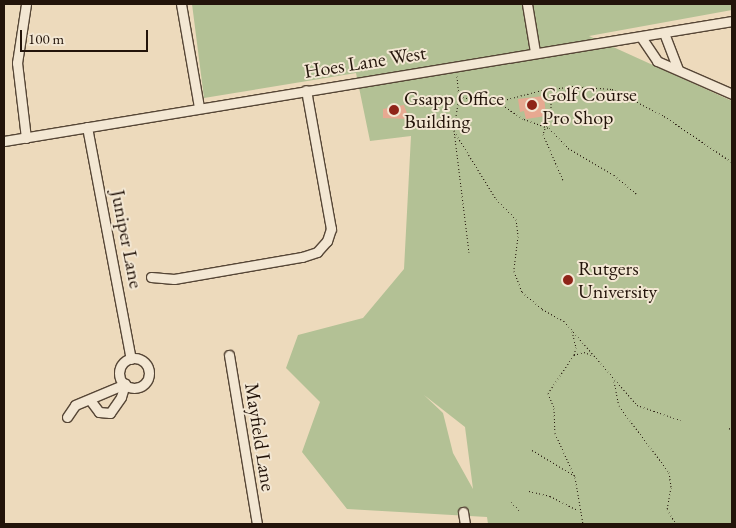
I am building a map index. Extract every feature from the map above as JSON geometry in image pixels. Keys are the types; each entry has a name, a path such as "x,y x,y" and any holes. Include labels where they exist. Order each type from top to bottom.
{"street":[{"path":"26,4 17,63 26,138"},
{"path":"181,4 199,107"},
{"path":"527,4 535,52"},
{"name":"Hoes Lane West","path":"4,141 199,107 732,21"},
{"path":"664,33 678,69"},
{"path":"641,37 657,61 732,94"},
{"path":"151,278 174,279 302,257 317,252 327,241 331,229 306,90"},
{"name":"Juniper Lane","path":"87,127 131,359"},
{"name":"Mayfield Lane","path":"229,355 258,524"},
{"path":"67,417 75,405 125,384 138,387 149,376 144,362 131,359 124,362 120,372 125,384 121,397 110,413 99,412 90,400"},
{"path":"463,512 465,524"}],"path":[{"path":"456,65 459,97 454,131 469,252"},
{"path":"459,97 497,102 551,89 580,86 618,90 704,140 732,162"},
{"path":"551,89 553,101 545,125 544,140 563,180"},
{"path":"497,102 524,119 545,125 575,153 614,175 638,195"},
{"path":"454,131 496,199 516,219 518,236 514,270 522,292 571,328 637,405 680,420"},
{"path":"571,328 576,347 574,355 548,393 554,408 555,432 575,476 580,519 583,524"},
{"path":"574,355 584,352 594,356"},
{"path":"614,380 619,406 669,472 671,487 667,509 676,524"},
{"path":"532,450 575,476"},
{"path":"529,491 570,503 579,510"},
{"path":"512,502 520,511"}],"green space":[{"name":"Rutgers University","path":"192,4 732,4 732,10 589,36 732,101 732,524 488,524 487,517 347,509 302,452 320,402 286,368 298,335 363,318 404,269 411,136 370,141 356,73 204,98","holes":["424,395 465,427 473,489 453,453 443,413"]}],"building":[{"name":"Golf Course Pro Shop","path":"544,96 546,116 526,119 524,111 520,112 518,99"},
{"name":"Gsapp Office Building","path":"404,105 409,119 383,118 383,109"}],"place":[{"name":"Golf Course Pro Shop","path":"532,105"},
{"name":"Gsapp Office Building","path":"394,110"},
{"name":"Rutgers University","path":"568,280"}]}
